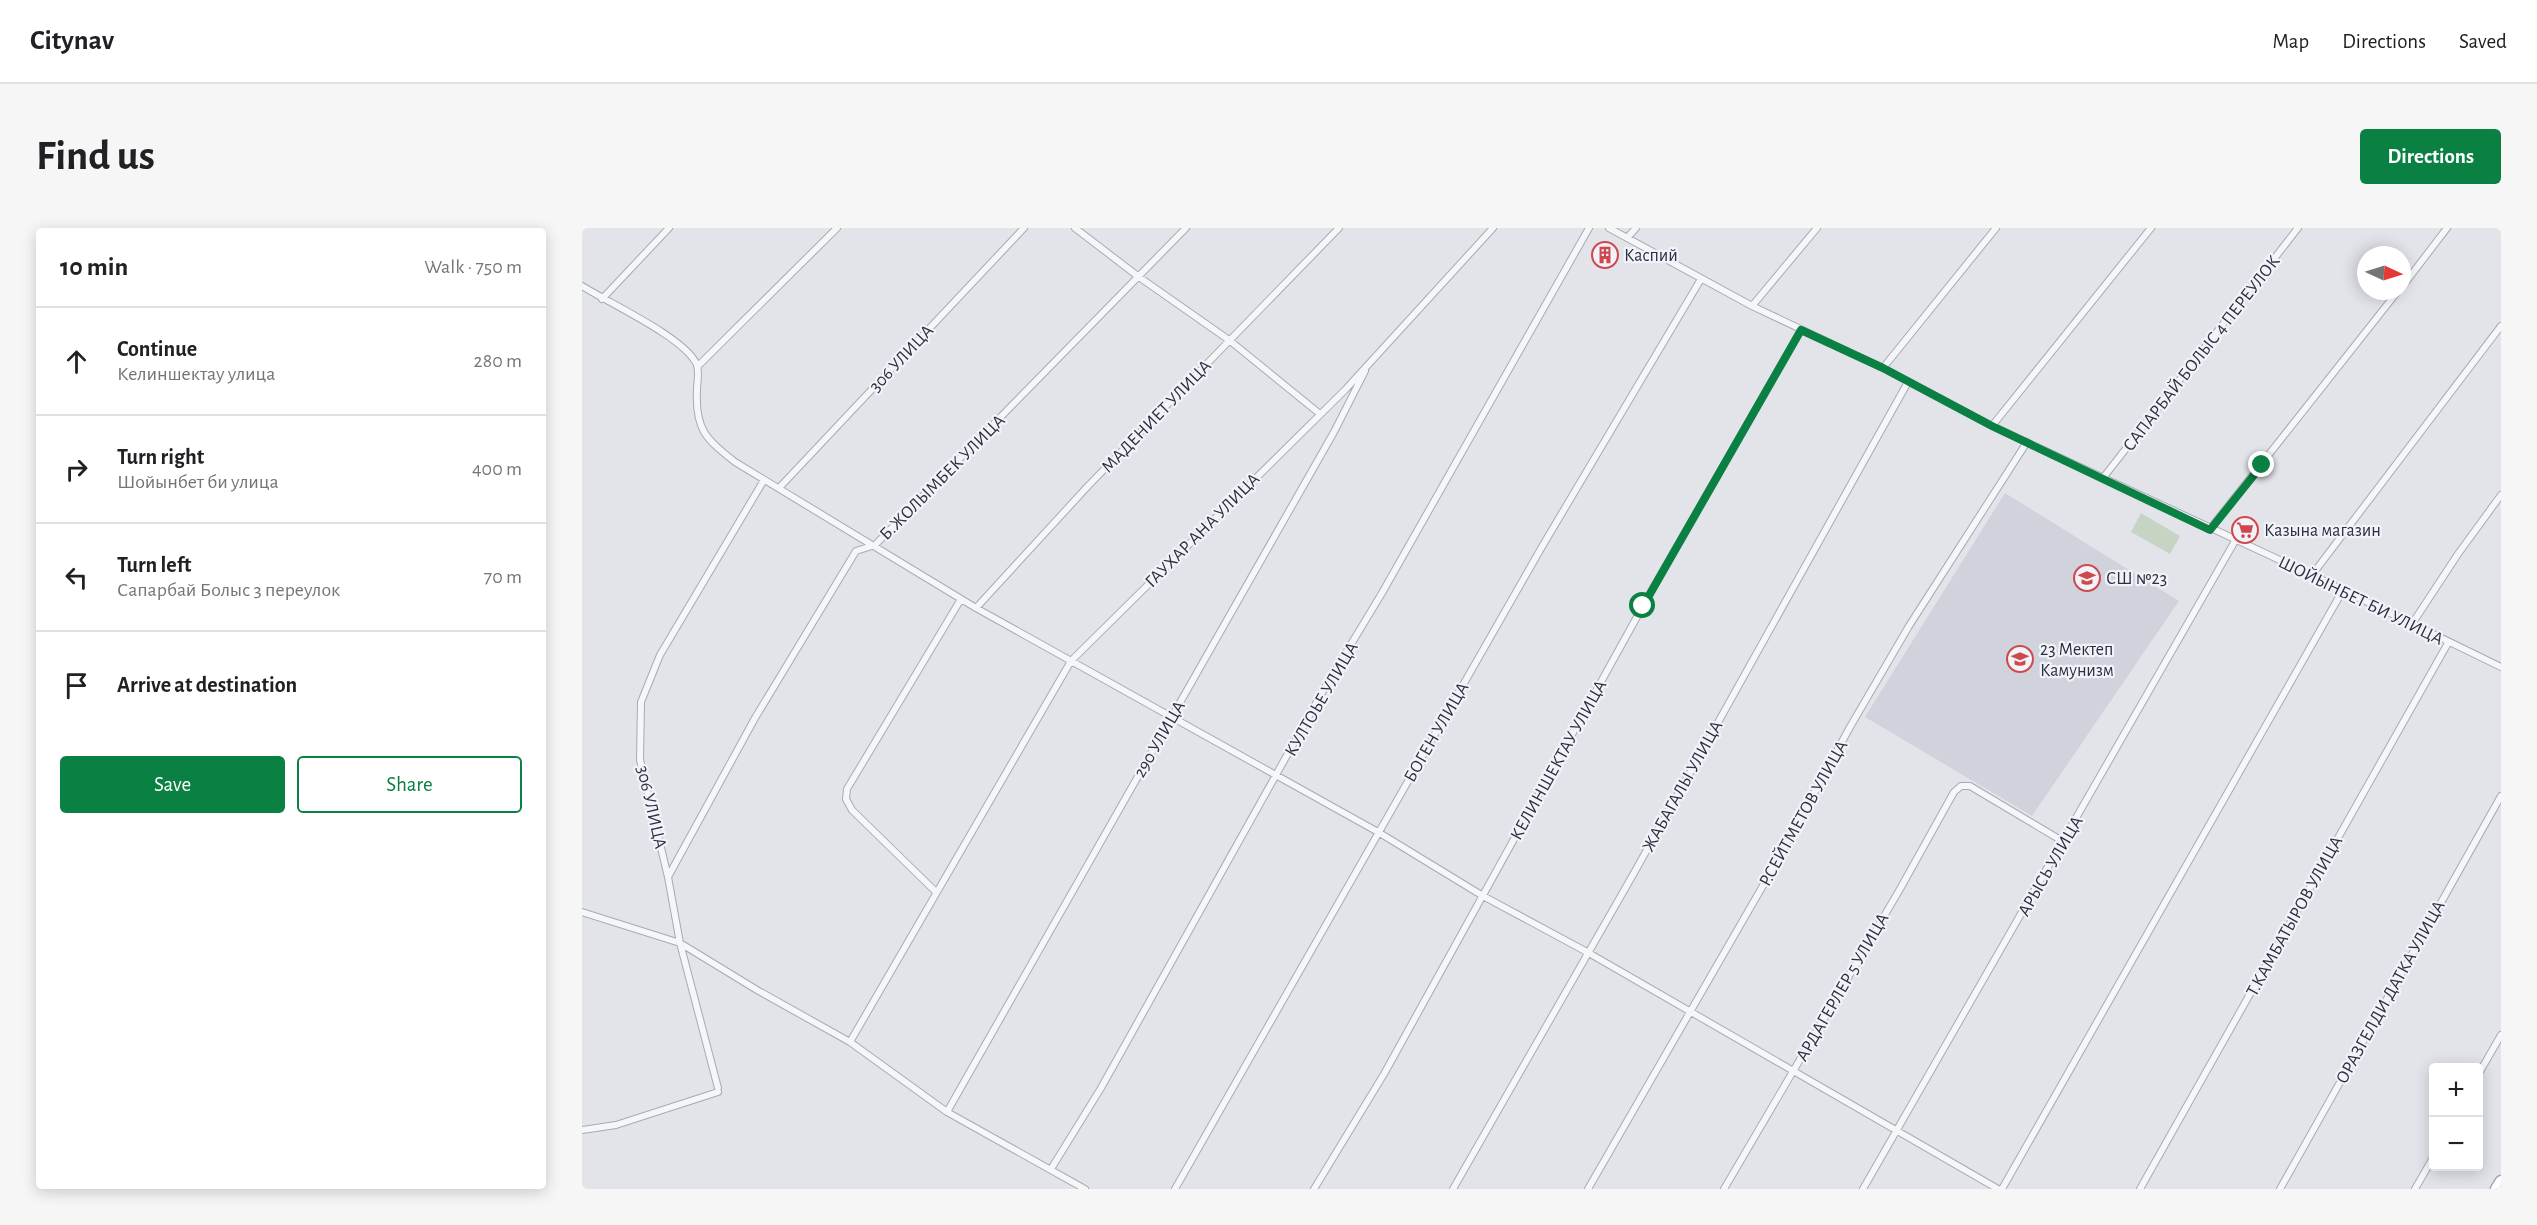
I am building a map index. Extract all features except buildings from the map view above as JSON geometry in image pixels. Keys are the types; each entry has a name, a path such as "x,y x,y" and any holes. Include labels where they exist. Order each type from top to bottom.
{"main road":[{"path":"2496,1189 2501,1180"}],"street":[{"path":"602,299 669,228"},
{"path":"698,366 837,228"},
{"name":"306 УЛИЦА","path":"779,488 1024,228"},
{"path":"1075,228 1139,278 1229,340 1320,414"},
{"name":"Б.ЖОЛЫМБЕК УЛИЦА","path":"668,877 755,718 856,551 875,545 1186,228"},
{"name":"МАДЕНИЕТ УЛИЦА","path":"976,608 1088,486 1339,228"},
{"name":"ГАУХАР АНА УЛИЦА","path":"850,1042 935,891 1071,661 1320,414 1493,228"},
{"name":"КУЛТОЬЕ УЛИЦА","path":"1051,1169 1101,1088 1324,689 1382,593 1590,228"},
{"name":"ШОЙЫНБЕТ БИ УЛИЦА","path":"1609,228 1752,306 1883,368 1992,426 2235,542 2312,575 2501,667"},
{"path":"1627,238 1636,228"},
{"path":"1752,306 1817,228"},
{"path":"1883,368 1996,228"},
{"path":"1992,426 2151,228"},
{"name":"САПАРБАЙ БОЛЫС 4 ПЕРЕУЛОК","path":"2103,477 2298,228"},
{"path":"2411,274 2447,228"},
{"name":"БОГЕН УЛИЦА","path":"1175,1189 1232,1094 1378,832 1543,545 1701,279"},
{"path":"582,286 675,341 690,353 698,366 696,411 707,440 764,480 976,608 1378,832 1483,896 1587,952 2000,1189 2343,590"},
{"path":"2210,530 2391,300"},
{"path":"2312,575 2501,326"},
{"name":"КЕЛИНШЕКТАУ УЛИЦА","path":"1314,1189 1384,1074 1643,606 1801,330"},
{"name":"290 УЛИЦА","path":"947,1112 1334,432 1367,365"},
{"name":"ЖАБАГАЛЫ УЛИЦА","path":"1453,1189 1908,382"},
{"name":"Р.СЕЙТМЕТОВ УЛИЦА","path":"1588,1189 1691,1012 1909,626 2026,442"},
{"name":"306 УЛИЦА","path":"582,1130 616,1125 718,1090 680,943 668,877 640,760 641,702 660,655 764,480"},
{"path":"2412,624 2457,554 2501,495"},
{"name":"АРЫСЬ УЛИЦА","path":"1863,1189 2235,542"},
{"path":"935,891 852,810 846,799 847,789 961,599"},
{"name":"Т.КАМБАТЫРОВ УЛИЦА","path":"2140,1189 2448,643"},
{"name":"АРДАГЕРЛЕР 5 УЛИЦА","path":"1725,1189 1954,792 1961,786 1970,786 2064,843"},
{"name":"ОРАЗГЕЛДИ ДАТКА УЛИЦА","path":"2280,1189 2501,796"},
{"path":"582,912 680,943 757,990 850,1042 947,1112 1085,1189"},
{"path":"2483,1066 2501,1035"},
{"path":"2415,1189 2429,1163"}],"shaded area":[{"name":"23 Мектеп Камунизм","path":"2005,493 2179,601 2032,816 1865,717"}],"green space":[{"path":"2141,513 2180,536 2170,554 2131,532"}],"place":[{"name":"Каспий","path":"1605,255"},
{"name":"Казына магазин","path":"2245,530"},
{"name":"СШ №23","path":"2087,578"},
{"name":"23 Мектеп Камунизм","path":"2020,659"}],"route":[{"path":"1643,606 1801,330 1883,368 1992,426 2210,530 2262,465"}]}
